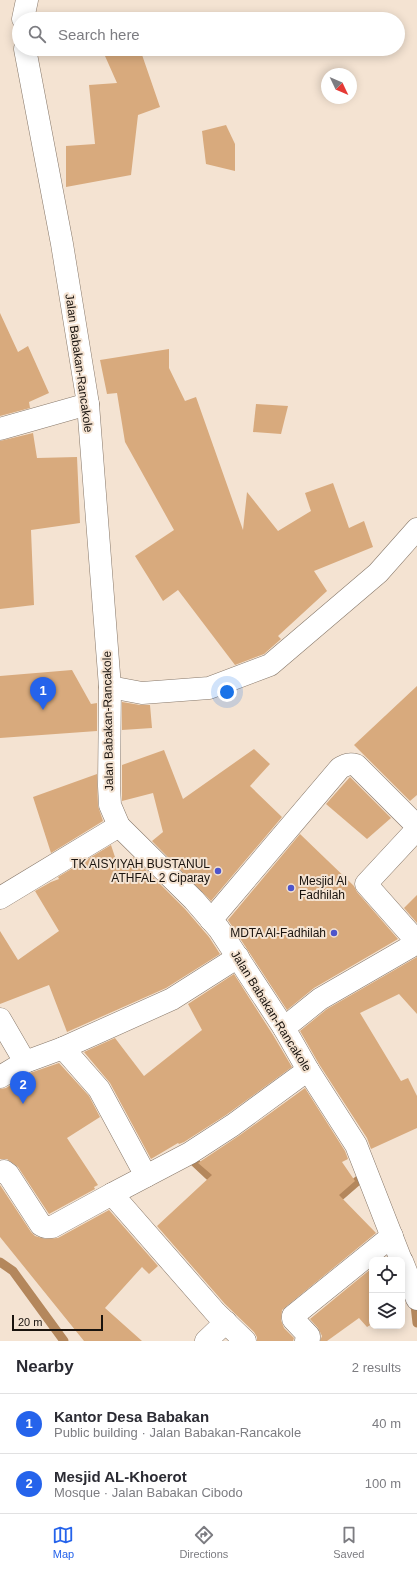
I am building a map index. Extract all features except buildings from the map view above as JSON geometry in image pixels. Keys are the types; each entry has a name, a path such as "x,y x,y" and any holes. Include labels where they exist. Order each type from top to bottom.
{"street":[{"path":"24,12 27,0"},
{"name":"Jalan Babakan-Rancakole","path":"26,56 62,244 88,404 110,687 110,805 119,826 194,900 219,929 284,1028 308,1070 356,1144 400,1257"},
{"path":"0,429 88,404"},
{"path":"110,687 142,693 209,688 270,665 378,572 417,529"},
{"path":"211,920 325,785 340,768 346,765 356,765 417,827 366,884 412,936 413,940 410,947 320,999 284,1028"},
{"path":"0,898 119,826"},
{"path":"0,1077 24,1062 63,1048 172,999 238,957"},
{"path":"0,1019 24,1062"},
{"path":"63,1048 99,1089 146,1176"},
{"path":"0,1172 4,1171 8,1174 41,1225 45,1227 52,1227 190,1153 232,1125 308,1070"},
{"path":"112,1194 216,1313 245,1341"},
{"path":"306,1341 309,1336 293,1320 293,1316 392,1236"},
{"name":"Jalan Babakan-Rancakole","path":"405,1269 417,1299"},
{"path":"206,1341 226,1322"}],"waterway":[{"path":"188,1156 219,1185"},
{"path":"331,1204 362,1177 364,1183"},
{"path":"0,1262 13,1271 64,1341"},
{"path":"413,1298 417,1323"}],"place":[{"name":"Kantor Desa Babakan","path":"43,710"},
{"name":"TK AISYIYAH BUSTANUL ATHFAL 2 Ciparay","path":"218,871"},
{"name":"Mesjid Al Fadhilah","path":"291,888"},
{"name":"MDTA Al-Fadhilah","path":"334,933"},
{"name":"Mesjid AL-Khoerot","path":"23,1104"}]}
